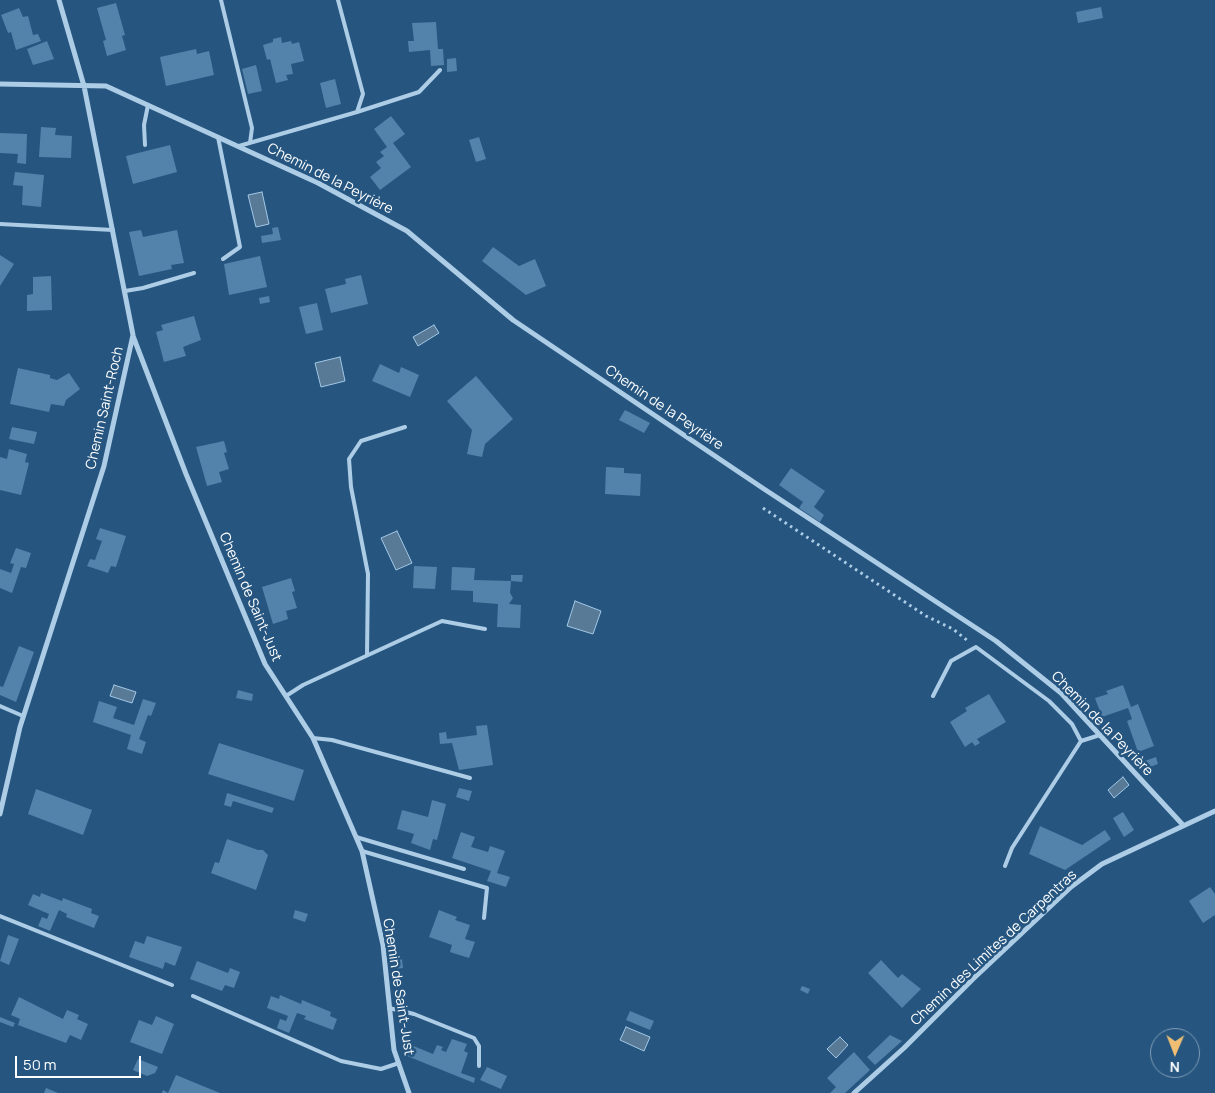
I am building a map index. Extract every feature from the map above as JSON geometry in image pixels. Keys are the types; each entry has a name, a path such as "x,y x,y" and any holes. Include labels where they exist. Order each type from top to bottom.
{"street":[{"name":"Chemin Saint-Roch","path":"0,814 23,716 104,466 132,335 84,86 59,0"},
{"name":"Chemin de la Peyrière","path":"0,84 106,86 318,183 407,231 514,320 996,641 1061,694 1183,825"},
{"name":"Chemin de Saint-Just","path":"132,335 186,474 265,664 313,738 362,851 382,945 394,1050 409,1093"},
{"name":"Chemin des Limites de Carpentras","path":"854,1093 904,1048 973,979 1071,887 1102,864 1215,811"}],"lane":[{"path":"220,0 252,128 250,143"},
{"path":"338,0 363,94 357,112"},
{"path":"239,146 357,112 418,92 440,70"},
{"path":"146,145 144,124 148,105"},
{"path":"218,137 240,247 223,259"},
{"path":"0,224 113,230"},
{"path":"125,291 143,288 194,273"},
{"path":"367,655 368,574 351,487 349,460 362,441 405,427"},
{"path":"286,696 304,685 442,621 485,629"},
{"path":"933,696 951,661 976,647 1049,701 1072,724 1081,741"},
{"path":"0,706 23,716"},
{"path":"1005,866 1012,848 1081,741 1100,735"},
{"path":"313,738 332,740 470,778"},
{"path":"356,837 464,869"},
{"path":"362,851 487,888 484,918"},
{"path":"0,916 172,985"},
{"path":"193,996 341,1061 381,1069 399,1063"},
{"path":"389,1008 414,1014 474,1038 479,1046 479,1066"}],"path":[{"path":"763,508 926,616 953,629 976,647"}],"water":[{"path":"262,192 269,224 256,227 248,195"},
{"path":"434,325 439,333 418,346 413,337"},
{"path":"340,357 345,381 321,387 315,363"},
{"path":"397,531 412,563 396,570 381,538"},
{"path":"575,601 601,611 593,634 567,626"},
{"path":"114,685 136,692 132,703 110,696"},
{"path":"1123,777 1129,785 1114,798 1108,790"},
{"path":"626,1027 650,1037 644,1051 620,1040"},
{"path":"840,1037 848,1045 836,1058 827,1049"}],"building":[{"path":"116,3 125,35 122,36 126,50 107,56 103,41 106,40 97,8"},
{"path":"1101,7 1103,18 1078,23 1076,12"},
{"path":"19,8 23,17 28,16 33,35 38,34 41,41 16,50 11,32 8,33 1,15"},
{"path":"436,22 438,49 443,49 444,65 431,66 430,50 409,52 408,41 414,41 412,23"},
{"path":"281,37 282,43 291,41 292,44 299,42 304,61 291,64 293,74 286,75 288,80 276,83 270,59 267,60 263,45"},
{"path":"47,41 54,59 33,65 27,49"},
{"path":"196,49 197,54 209,51 214,75 166,86 160,57"},
{"path":"456,58 457,71 447,72 447,59"},
{"path":"256,65 262,91 248,94 242,69"},
{"path":"335,79 341,104 326,108 320,83"},
{"path":"391,116 405,134 393,143 411,167 380,190 370,177 381,168 376,162 384,156 380,152 387,147 374,129"},
{"path":"41,127 56,128 55,135 72,136 71,158 39,157"},
{"path":"0,133 27,134 26,164 17,163 18,154 0,153"},
{"path":"479,137 486,159 476,162 469,140"},
{"path":"170,145 177,172 133,184 126,156"},
{"path":"15,172 44,175 41,207 22,205 23,186 13,185"},
{"path":"278,227 281,240 262,243 261,236 273,234 272,228"},
{"path":"141,230 143,237 177,230 184,263 171,265 172,269 139,276 129,232"},
{"path":"493,247 519,266 535,259 546,286 526,295 482,261"},
{"path":"0,255 14,264 0,286"},
{"path":"260,256 267,287 229,295 224,264"},
{"path":"361,275 368,304 331,313 325,289 346,284 345,279"},
{"path":"51,276 52,310 27,311 27,295 33,294 33,277"},
{"path":"269,296 270,302 260,304 259,298"},
{"path":"317,303 323,330 306,334 299,307"},
{"path":"194,316 201,340 183,347 186,356 164,362 156,332 163,330 161,325"},
{"path":"380,364 399,373 401,367 419,375 410,397 372,381"},
{"path":"18,368 50,375 50,378 57,380 69,373 80,389 66,400 64,406 51,404 49,412 10,404"},
{"path":"476,376 513,419 485,444 482,457 467,454 472,430 447,401"},
{"path":"625,410 650,423 644,433 619,420"},
{"path":"12,427 37,432 34,444 9,439"},
{"path":"224,441 227,452 224,453 229,469 219,472 222,482 207,486 196,447"},
{"path":"9,449 27,454 25,462 29,463 21,495 0,490 0,457 7,459"},
{"path":"606,467 624,468 624,473 641,474 640,496 605,494"},
{"path":"791,468 825,491 814,507 824,515 820,522 799,508 803,502 779,485"},
{"path":"100,528 126,536 116,567 111,566 108,573 87,566 90,559 95,560 102,541 96,539"},
{"path":"16,548 31,553 26,568 21,567 12,593 0,588 0,569 11,573 14,564 10,563"},
{"path":"414,566 437,567 435,589 413,588"},
{"path":"452,567 475,568 474,580 511,581 510,593 513,598 509,604 521,605 520,628 497,627 498,604 473,602 473,591 451,590"},
{"path":"511,575 523,575 522,582 511,581"},
{"path":"291,578 295,591 292,592 297,608 286,611 288,619 273,624 262,587"},
{"path":"19,646 34,652 16,702 0,695 0,686 3,687"},
{"path":"1123,685 1131,707 1138,704 1154,746 1138,752 1127,721 1132,719 1128,708 1102,717 1095,698 1108,694 1106,691"},
{"path":"238,690 253,694 252,701 236,698"},
{"path":"989,694 1006,722 977,739 980,743 975,746 972,742 965,747 950,722 967,711 965,708"},
{"path":"143,699 156,703 151,716 148,715 139,739 146,742 142,754 127,749 131,735 93,722 99,701 117,707 113,718 134,725"},
{"path":"487,725 493,765 459,770 452,743 440,744 439,733 446,732 447,739 477,735 476,726"},
{"path":"219,743 304,770 294,801 208,774"},
{"path":"1156,757 1158,764 1145,769 1142,762"},
{"path":"459,788 472,791 469,801 456,797"},
{"path":"36,789 92,810 83,835 28,814"},
{"path":"227,793 274,808 272,813 233,801 231,807 224,805"},
{"path":"432,800 446,804 437,840 433,839 430,850 411,843 414,834 397,829 402,810 428,817"},
{"path":"1123,812 1134,830 1124,837 1113,818"},
{"path":"1040,826 1082,845 1105,830 1111,839 1065,870 1029,854"},
{"path":"461,832 475,837 471,847 488,852 490,846 505,851 497,873 510,877 506,887 487,881 491,871 452,858"},
{"path":"227,839 263,850 268,855 256,890 211,873 215,862 219,863"},
{"path":"1210,887 1215,894 1215,915 1203,923 1189,901"},
{"path":"41,893 62,901 63,898 92,909 91,913 99,916 94,928 66,917 67,914 59,910 50,931 38,926 42,917 47,919 49,914 28,905 33,894 40,897"},
{"path":"295,910 308,914 305,922 293,918"},
{"path":"439,910 457,917 455,920 470,925 465,939 475,942 469,958 450,952 452,945 429,937"},
{"path":"8,935 19,939 9,965 0,961"},
{"path":"147,936 182,947 175,966 165,962 163,969 129,957 135,941 144,944"},
{"path":"402,959 403,968 396,969 395,960"},
{"path":"881,960 898,978 902,974 921,989 902,1008 868,973"},
{"path":"197,961 228,973 230,968 240,972 234,988 225,985 222,991 190,979"},
{"path":"802,986 810,989 808,994 800,990"},
{"path":"280,995 301,1004 302,1000 331,1012 330,1016 337,1019 333,1030 304,1019 306,1016 297,1013 289,1033 277,1028 280,1019 286,1021 288,1016 267,1008 271,996 279,999"},
{"path":"19,997 63,1019 67,1010 79,1015 77,1019 88,1024 81,1040 70,1035 66,1043 18,1025 20,1019 11,1015"},
{"path":"630,1011 654,1021 650,1030 626,1020"},
{"path":"156,1016 174,1024 162,1054 130,1042 139,1020 152,1025"},
{"path":"0,1017 15,1023 13,1027 0,1022"},
{"path":"890,1035 902,1041 875,1065 867,1057"},
{"path":"452,1039 467,1044 464,1051 468,1053 461,1073 475,1078 474,1083 407,1056 411,1045 433,1054 437,1045 443,1047 441,1050 446,1052"},
{"path":"854,1052 870,1070 845,1093 830,1093 836,1087 827,1078"},
{"path":"138,1059 158,1067 155,1073 147,1076 133,1070"},
{"path":"487,1067 507,1076 501,1089 480,1080"},
{"path":"176,1075 220,1093 168,1093"},
{"path":"46,1088 58,1093 44,1093"}]}
